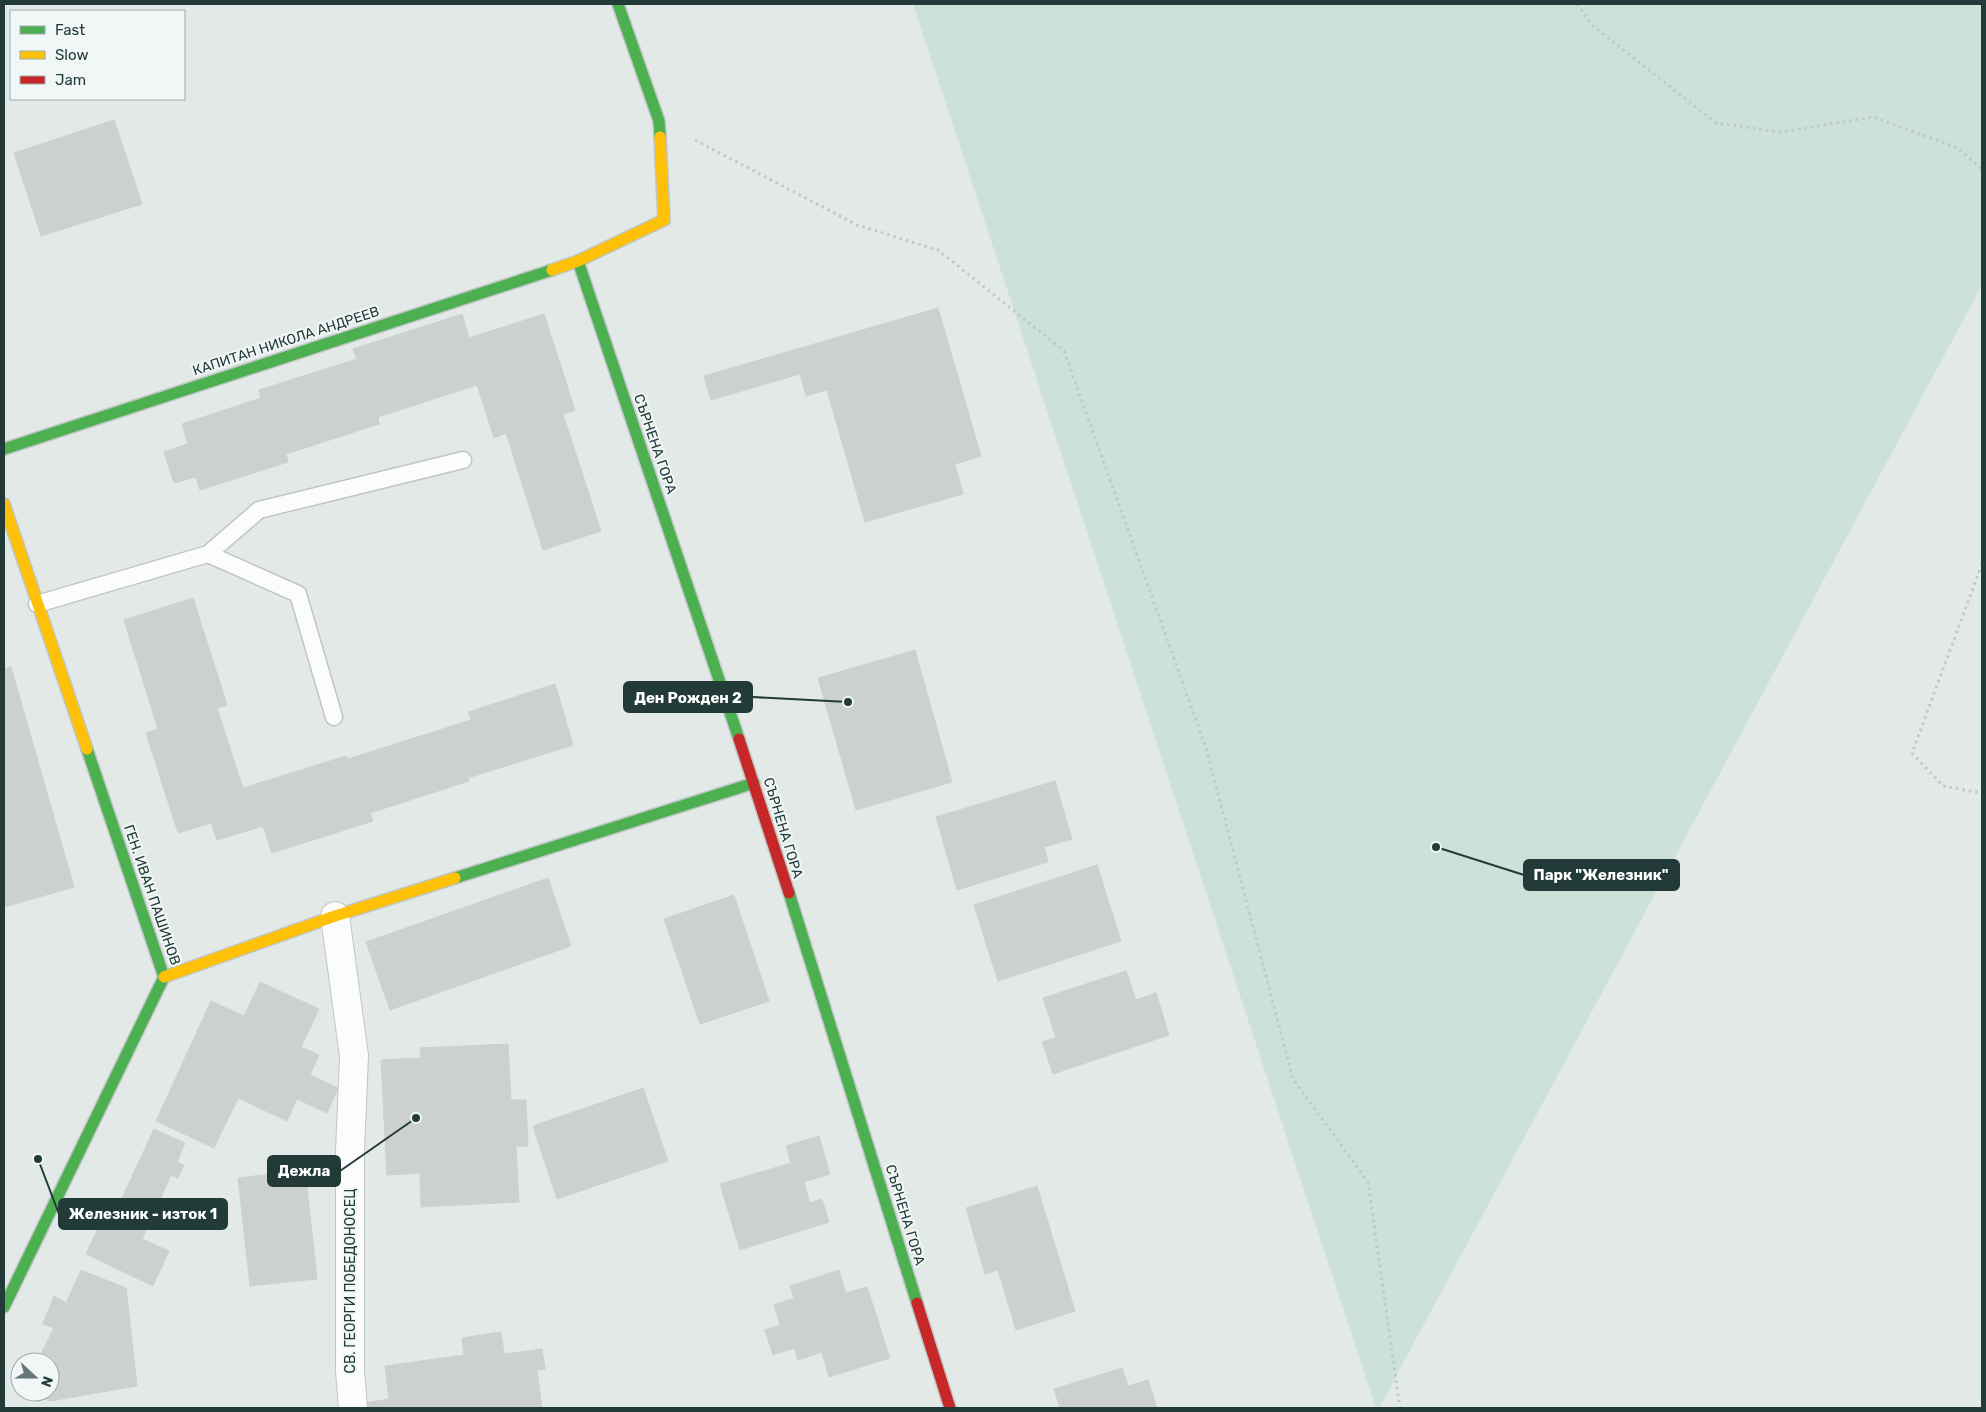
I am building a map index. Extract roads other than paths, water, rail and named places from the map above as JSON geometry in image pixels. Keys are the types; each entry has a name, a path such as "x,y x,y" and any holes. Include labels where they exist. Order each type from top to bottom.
{"street":[{"name":"КАПИТАН НИКОЛА АНДРЕЕВ","path":"4,449 578,261 664,220 659,121 618,4"},
{"name":"СЪРНЕНА ГОРА","path":"578,261 754,783 950,1408"},
{"name":"ГЕН. ИВАН ПАШИНОВ","path":"4,504 164,977 6,1297"},
{"path":"164,977 335,916 754,783"},
{"name":"СВ. ГЕОРГИ ПОБЕДОНОСЕЦ","path":"335,916 354,1056 350,1151 350,1370 353,1408"}],"lane":[{"path":"37,604 208,554 259,510 462,460"},
{"path":"208,554 298,594 334,717"}],"place":[{"name":"Ден Рожден 2","path":"848,702"},
{"name":"Парк \"Железник\"","path":"1436,847"},
{"name":"Дежла","path":"416,1118"},
{"name":"Железник - изток 1","path":"38,1159"}]}
